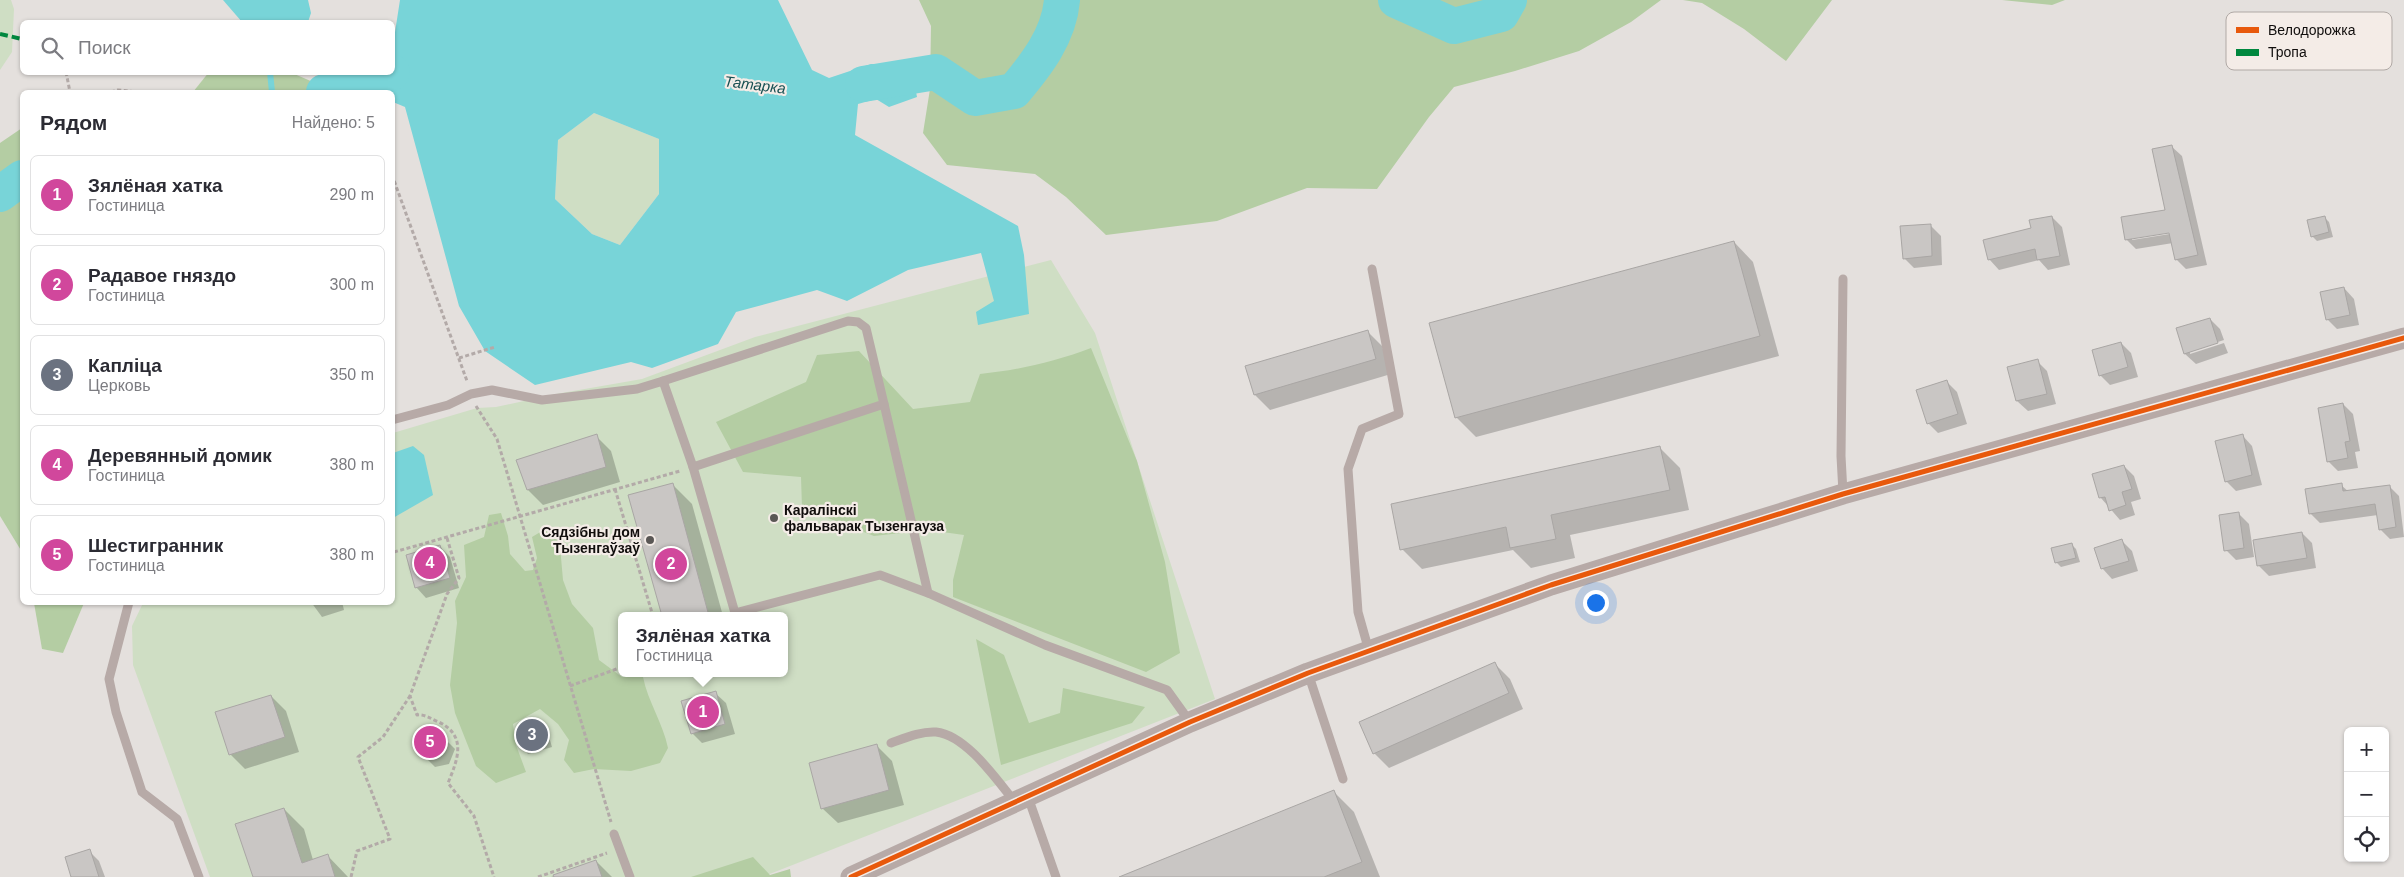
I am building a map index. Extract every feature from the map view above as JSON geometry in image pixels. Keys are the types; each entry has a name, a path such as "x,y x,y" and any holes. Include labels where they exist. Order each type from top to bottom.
{"street":[{"path":"851,877 1190,722 1308,673 1551,585 1843,494 2404,338"}],"lane":[{"path":"1369,651 1358,612 1348,469 1362,429 1400,414 1372,269"},
{"path":"1843,279 1841,456 1843,494"},
{"path":"395,419 448,405 471,394 492,390 542,400 637,389 848,320 858,322 866,328 928,593"},
{"path":"663,381 693,467 735,612"},
{"path":"693,467 884,404"},
{"path":"739,612 880,575 928,593 1045,645 1167,690 1190,722"},
{"path":"128,605 108,679 116,712 142,792 177,819 199,877"},
{"path":"1308,673 1343,779"},
{"path":"891,743 924,733 938,732 950,736 963,744 1021,799 1056,877"},
{"path":"614,834 630,877"}],"path":[{"path":"67,75 70,90"},
{"path":"395,183 471,394 477,408 497,439 614,834"},
{"path":"459,358 495,347"},
{"path":"395,552 693,467"},
{"path":"615,490 652,612"},
{"path":"351,877 357,851 390,839 358,757 383,737 410,696 447,594 459,578 447,538"},
{"path":"570,686 618,668"},
{"path":"410,696 417,715 423,714 448,727 458,742 458,759 448,782 474,816 494,877"},
{"path":"538,877 619,849"}],"green space":[{"path":"0,0 11,0 14,9 12,52 0,70"},
{"path":"919,0 1661,0 1631,22 1579,51 1515,71 1454,87 1429,117 1377,189 1307,188 1217,221 1106,235 1066,197 1035,174 947,165 923,133 930,89 931,26"},
{"path":"1683,0 1832,0 1786,61 1744,29 1702,3"},
{"path":"2002,0 2065,0 2052,5"},
{"path":"207,75 297,75 313,82 315,90 195,90"},
{"path":"594,113 659,139 659,194 620,245 592,234 555,199 558,140"},
{"path":"20,129 20,549 0,516 0,143"},
{"name":"Каралінскі фальварак Тызенгауза","path":"1051,260 1095,333 1215,699 762,877 210,877 133,665 132,626 142,605 395,605 395,432 477,408 496,407 642,379 755,337"},
{"path":"1091,348 1137,461 1165,562 1180,653 1146,672 953,597 953,580 964,535 928,530 874,536 802,508 801,477 743,472 716,422 806,382 817,355 859,351 913,409 970,402 980,374 1036,365"},
{"path":"501,513 508,536 510,554 525,571 533,570 537,558 532,537 547,528 559,535 563,580 572,604 593,628 599,660 618,674 618,677 643,677 668,748 660,763 631,771 594,769 574,773 564,760 569,740 558,724 540,709 513,724 516,745 526,772 496,783 476,766 455,713 450,685 457,623 455,601 466,577 464,545 484,537 489,515"},
{"path":"34,605 83,605 63,653 42,649"},
{"path":"976,639 1004,655 1029,723 1060,713 1063,688 1145,707 1132,723 1001,765"},
{"path":"753,857 770,875 790,869 791,877 691,877"}],"water":[{"path":"223,0 308,0 311,13 309,20 240,20"},
{"path":"400,0 778,0 812,70 829,78 871,64 911,65 917,97 889,107 876,99 858,104 855,135 1018,226 1024,255 1029,314 978,325 976,312 994,301 981,253 908,270 847,301 817,290 736,312 718,344 652,368 631,362 535,385 485,351 459,306 405,107 395,103 395,90 381,90 379,75 395,75 395,32","holes":["594,113 659,139 659,194 620,245 592,234 555,199 558,140"]},
{"path":"413,446 424,455 433,495 395,517 395,452"}],"building":[{"path":"2172,145 2198,255 2175,260 2169,233 2125,240 2121,217 2165,210 2152,149"},
{"path":"2052,216 2060,256 2037,260 2035,249 1988,260 1983,240 2031,228 2029,220"},
{"path":"2325,216 2329,232 2311,237 2307,220"},
{"path":"1931,224 1932,256 1903,259 1900,226"},
{"path":"1734,241 1760,336 1455,418 1429,323"},
{"path":"2344,287 2350,315 2326,320 2320,292"},
{"path":"2210,318 2218,343 2184,354 2176,328"},
{"path":"1368,330 1376,359 1254,395 1245,366"},
{"path":"2121,342 2128,367 2099,376 2092,350"},
{"path":"2038,359 2047,394 2016,401 2007,367"},
{"path":"1947,380 1958,414 1927,424 1916,390"},
{"path":"2343,403 2350,441 2345,442 2348,458 2327,462 2318,408"},
{"path":"597,434 606,467 527,490 516,460"},
{"path":"2243,434 2252,475 2225,482 2215,441"},
{"path":"1660,446 1670,490 1551,515 1556,539 1510,548 1506,527 1400,550 1391,504"},
{"path":"2124,465 2132,489 2122,492 2126,505 2109,511 2105,497 2099,498 2092,474"},
{"path":"673,483 708,612 661,612 628,495"},
{"path":"2342,483 2343,491 2390,485 2396,527 2379,530 2375,504 2309,514 2305,489"},
{"path":"2239,512 2244,548 2224,551 2219,515"},
{"path":"2302,532 2307,558 2257,566 2253,540"},
{"path":"2122,539 2129,561 2101,569 2094,548"},
{"path":"2072,543 2076,558 2055,563 2051,548"},
{"path":"440,545 450,578 415,588 406,555"},
{"path":"1495,662 1509,693 1373,754 1359,722"},
{"path":"716,691 725,724 691,734 681,701"},
{"path":"271,695 285,737 229,755 215,712"},
{"path":"542,721 548,742 523,750 516,728"},
{"path":"434,726 445,738 440,754 424,758 414,745 419,730"},
{"path":"877,744 889,790 821,809 809,763"},
{"path":"1334,790 1362,862 1324,877 1119,877"},
{"path":"284,808 302,863 328,854 335,877 253,877 235,824"},
{"path":"90,849 99,877 71,877 65,857"},
{"path":"596,860 602,877 554,877 553,875"}],"waterway":[{"name":"Татарка","path":"863,84 936,72 975,98 1014,91 1038,60 1051,38 1060,13 1062,0"},
{"name":"Татарка","path":"1396,0 1454,26 1501,14 1509,0"},
{"path":"270,75 272,90"},
{"name":"Татарка","path":"331,90 382,75"},
{"name":"Татарка","path":"0,194 20,179"}],"marked path":[{"path":"0,34 20,39"}],"cycle path":[{"path":"851,877 1190,722 1308,673 1551,585 1843,494 2404,338"}],"place":[{"name":"Каралінскі фальварак Тызенгауза","path":"774,518"},
{"name":"Сядзібны дом Тызенгаўзаў","path":"650,540"},
{"name":"Деревянный домик","path":"430,563"},
{"name":"Радавое гняздо","path":"671,564"},
{"name":"Зялёная хатка","path":"703,712"},
{"name":"Капліца","path":"532,735"},
{"name":"Шестигранник","path":"430,742"}]}
